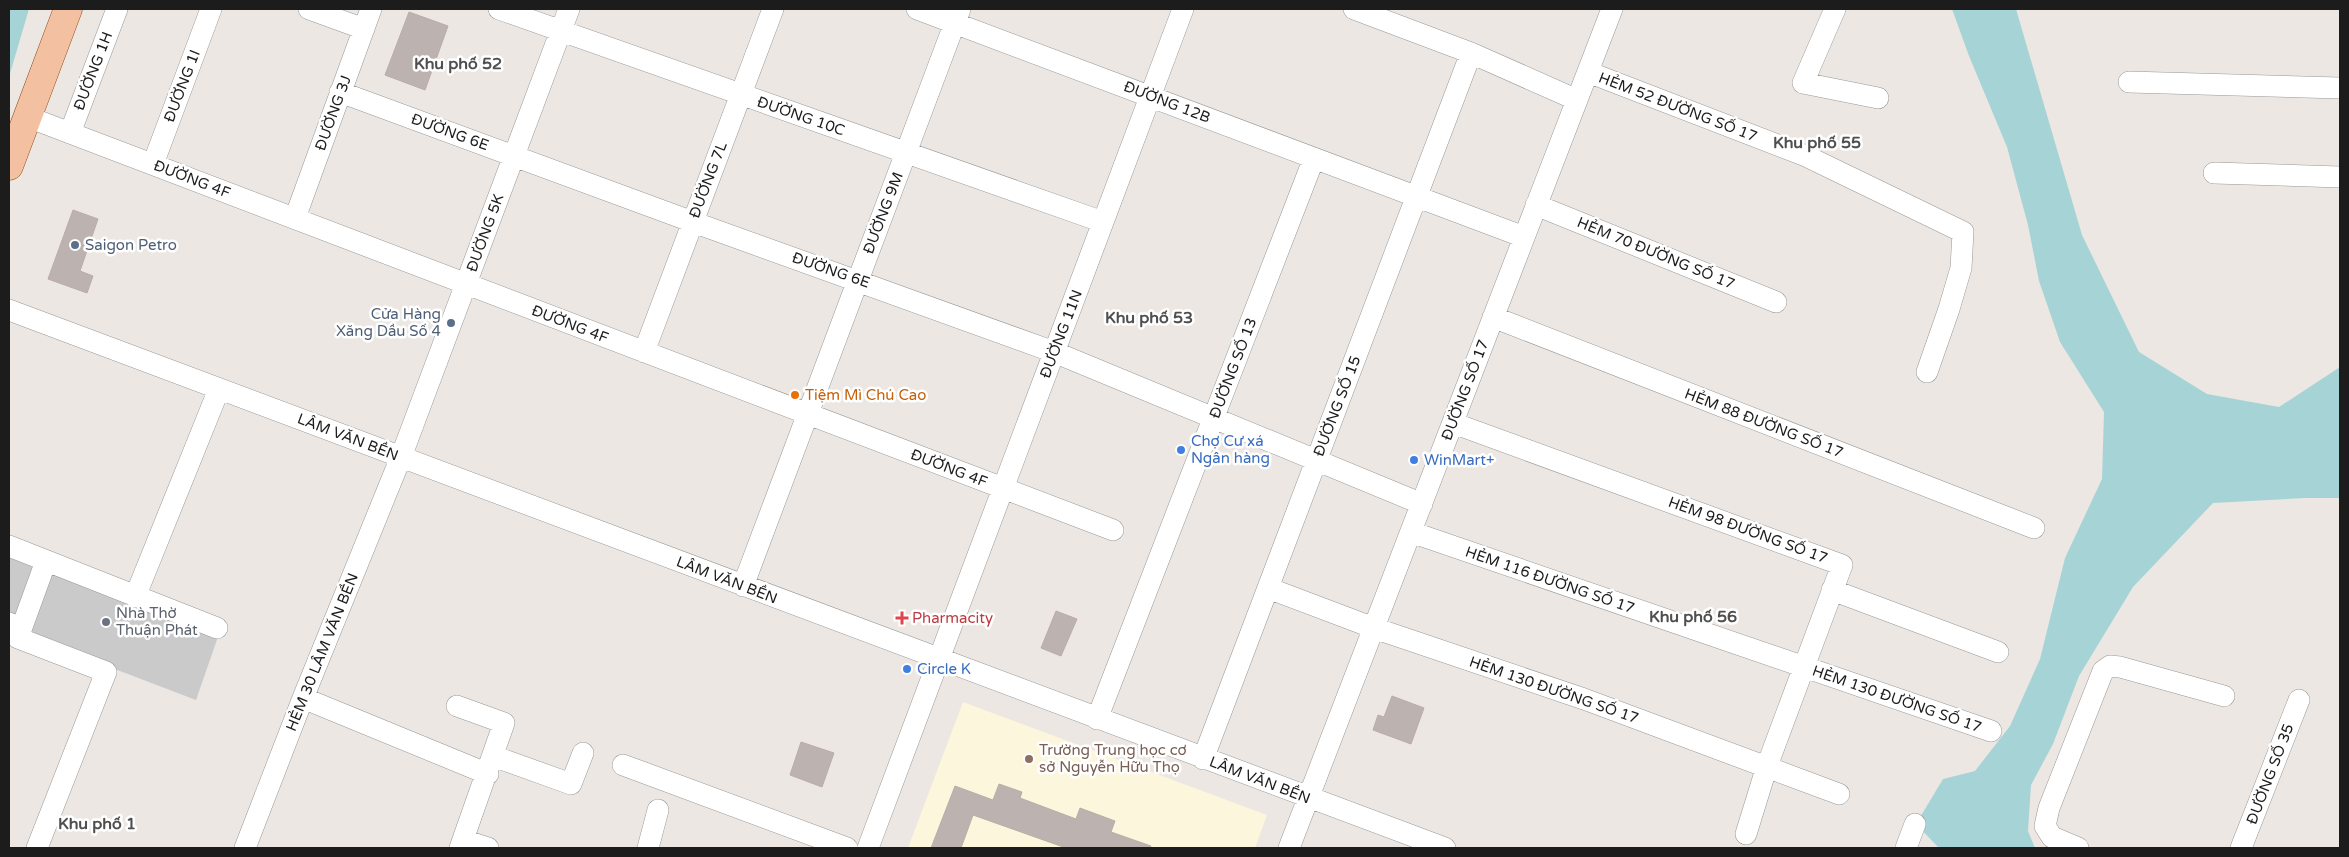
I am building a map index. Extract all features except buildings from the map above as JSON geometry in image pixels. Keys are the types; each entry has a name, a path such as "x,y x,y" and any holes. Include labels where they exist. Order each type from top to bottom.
{"main road":[{"path":"9,166 68,9"}],"street":[{"name":"ĐƯỜNG 1H","path":"70,132 117,9"},
{"name":"ĐƯỜNG 1I","path":"153,164 211,9"},
{"path":"309,9 364,29"},
{"name":"ĐƯỜNG 3J","path":"295,218 371,9"},
{"name":"ĐƯỜNG 10C","path":"498,9 1103,222"},
{"name":"ĐƯỜNG 5K","path":"401,457 569,9"},
{"name":"ĐƯỜNG 7L","path":"644,352 773,9"},
{"name":"ĐƯỜNG 12B","path":"917,9 958,16 1150,96 1524,237"},
{"name":"ĐƯỜNG 11N","path":"868,848 1183,9"},
{"path":"1354,9 1471,53 1577,100"},
{"name":"ĐƯỜNG SỐ 17","path":"1289,848 1612,9"},
{"path":"1835,9 1803,83 1878,98"},
{"name":"ĐƯỜNG 9M","path":"743,586 958,16"},
{"name":"ĐƯỜNG SỐ 15","path":"1204,759 1471,53"},
{"name":"HẺM 52 ĐƯỜNG SỐ 17","path":"1588,72 1806,156 1963,232 1961,268 1950,309 1927,372"},
{"path":"2130,82 2340,88"},
{"name":"ĐƯỜNG 6E","path":"340,92 1054,352 1422,504"},
{"name":"ĐƯỜNG 4F","path":"28,117 1112,530"},
{"name":"ĐƯỜNG SỐ 13","path":"1097,719 1314,158"},
{"path":"2214,173 2340,177"},
{"name":"HẺM 70 ĐƯỜNG SỐ 17","path":"1536,205 1776,302"},
{"name":"LÂM VĂN BỀN","path":"9,310 1445,848"},
{"name":"HẺM 88 ĐƯỜNG SỐ 17","path":"1493,317 2034,528"},
{"path":"135,597 219,389"},
{"name":"HẺM 98 ĐƯỜNG SỐ 17","path":"1452,423 1842,565 1767,766 1746,834"},
{"name":"HẺM 30 LÂM VĂN BỀN","path":"246,848 303,698 401,457"},
{"name":"HẺM 116 ĐƯỜNG SỐ 17","path":"1411,532 1804,666"},
{"path":"9,546 217,628"},
{"path":"37,848 106,672 14,631 46,561"},
{"name":"HẺM 130 ĐƯỜNG SỐ 17","path":"1268,588 1374,628 1577,696 1839,794"},
{"path":"1832,590 1998,652"},
{"name":"HẺM 130 ĐƯỜNG SỐ 17","path":"1804,666 1991,731"},
{"path":"2078,848 2052,837 2046,826 2049,808 2103,671 2110,666 2120,667 2224,696"},
{"path":"303,698 490,765 571,784 583,754"},
{"name":"ĐƯỜNG SỐ 35","path":"2241,848 2299,700"},
{"path":"457,706 504,723 462,844 488,848"},
{"path":"623,764 847,848"},
{"path":"648,848 658,810"},
{"path":"1906,848 1915,824"}],"shaded area":[{"name":"Nhà Thờ Thuận Phát","path":"9,550 220,631 196,700 23,634 9,613"},
{"name":"Trường Trung học cơ sở Nguyễn Hữu Thọ","path":"963,702 1267,815 1255,848 908,848"}],"water":[{"path":"9,9 29,9 9,77"},
{"path":"1952,9 2016,9 2082,235 2139,352 2207,394 2279,407 2340,367 2340,498 2213,503 2133,587 2079,676 2053,744 2031,785 2028,831 2035,848 1939,848 1916,824 1943,779 1975,771 2010,726 2040,659 2065,558 2102,479 2104,412 2060,342 2039,281 2028,225 2007,147 1969,56"}],"place":[{"name":"Saigon Petro","path":"75,245"},
{"name":"Cửa Hàng Xăng Dầu Số 4","path":"451,323"},
{"name":"Tiệm Mì Chú Cao","path":"795,395"},
{"name":"Chợ Cư xá Ngân hàng","path":"1181,450"},
{"name":"WinMart+","path":"1414,460"},
{"name":"Pharmacity","path":"902,618"},
{"name":"Nhà Thờ Thuận Phát","path":"106,622"},
{"name":"Circle K","path":"907,669"},
{"name":"Trường Trung học cơ sở Nguyễn Hữu Thọ","path":"1029,759"}],"district":[{"name":"Khu phố 52","path":"458,63"},
{"name":"Khu phố 55","path":"1817,142"},
{"name":"Khu phố 53","path":"1149,317"},
{"name":"Khu phố 56","path":"1693,616"},
{"name":"Khu phố 1","path":"97,823"}]}
